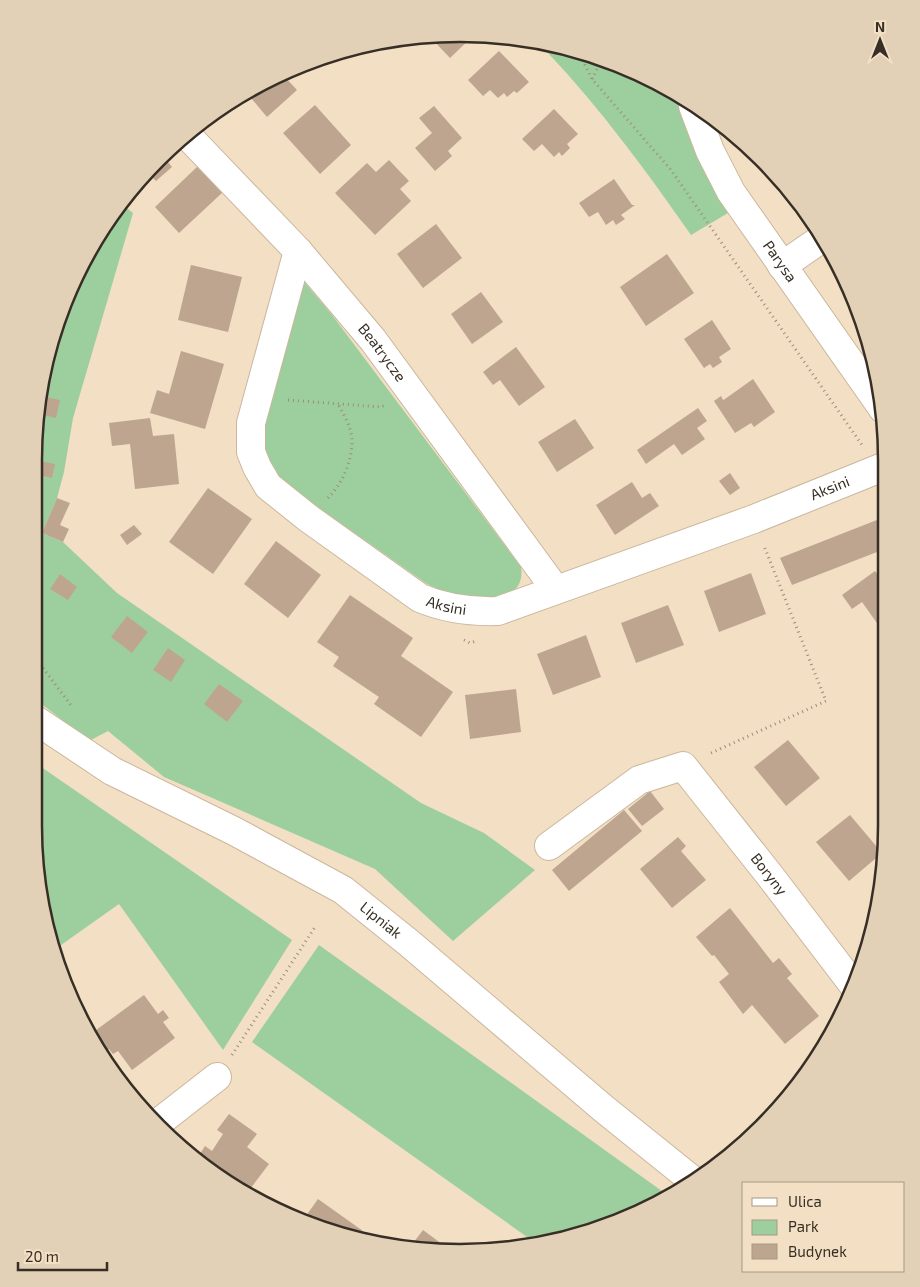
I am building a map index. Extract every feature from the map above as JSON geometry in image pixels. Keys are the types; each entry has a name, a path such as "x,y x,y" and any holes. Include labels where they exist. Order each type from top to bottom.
{"street":[{"name":"Parysa","path":"697,117 710,151 731,192 872,393"},
{"name":"Beatrycze","path":"192,140 298,251 373,340 556,590"},
{"path":"782,266 816,242"},
{"name":"Aksini","path":"298,251 251,423 252,452 257,466 268,486 308,518 420,598 438,606 458,610 498,611 754,519 878,469"},
{"name":"Lipniak","path":"42,724 112,771 234,831 343,890 409,943 604,1109 689,1176"},
{"path":"549,846 639,780 683,766"},
{"name":"Boryny","path":"683,766 849,979"},
{"path":"163,1119 218,1077"}],"path":[{"path":"583,62 592,79 671,170 878,464"},
{"path":"592,79 599,67"},
{"path":"258,393 276,399 381,408 410,389"},
{"path":"308,518 338,487 349,460 352,440 348,422 338,404"},
{"path":"683,766 826,701 754,519"},
{"path":"218,1077 314,927"}],"green space":[{"path":"548,53 568,57 620,74 669,98 684,108 693,141 728,213 691,235 623,141 587,96"},
{"path":"127,208 133,213 73,418 64,472 57,498 42,533 43,433 46,406 57,352 74,300 86,275 98,251"},
{"path":"300,277 332,315 521,567 519,584 507,597 459,599 427,584 309,501 278,477 268,465 257,437"},
{"path":"42,533 63,542 117,593 421,803 484,833 535,870 453,941 375,869 164,777 108,731 89,741 42,704"},
{"path":"42,768 292,940 223,1050 119,904 60,946 51,908 43,854"},
{"path":"319,945 663,1192 620,1213 594,1222 529,1238 252,1042"}],"building":[{"path":"466,42 450,58 436,43"},
{"path":"499,51 529,82 517,93 514,91 507,97 504,93 498,98 490,90 483,96 468,80"},
{"path":"288,80 297,90 267,117 251,98"},
{"path":"315,105 351,145 320,174 283,133"},
{"path":"434,106 462,138 448,151 452,156 435,171 415,148 432,133 419,118"},
{"path":"554,109 578,134 567,144 570,148 562,156 559,152 554,157 542,144 534,151 522,139"},
{"path":"389,160 409,181 400,189 411,201 375,235 335,193 367,163 376,172"},
{"path":"168,162 172,167 156,181 153,178"},
{"path":"198,166 223,192 179,233 155,207"},
{"path":"614,179 632,205 635,205 621,215 625,219 616,225 613,220 606,225 598,212 589,217 579,203"},
{"path":"436,224 462,258 423,288 397,254"},
{"path":"667,254 694,293 646,326 620,287"},
{"path":"191,265 242,277 228,332 178,320"},
{"path":"481,292 503,322 472,344 451,314"},
{"path":"712,320 731,349 719,357 722,362 713,368 710,364 704,368 684,339"},
{"path":"516,347 545,387 519,406 500,380 493,385 483,372"},
{"path":"181,351 224,364 205,429 150,413 157,390 169,394"},
{"path":"753,379 775,412 754,427 751,423 735,433 714,401 721,396 723,400 725,399"},
{"path":"48,397 60,400 56,418 45,415"},
{"path":"698,408 707,421 697,428 705,439 682,455 674,444 646,464 637,450"},
{"path":"150,418 153,436 174,434 179,484 135,489 130,444 112,446 109,423"},
{"path":"575,419 594,448 557,472 538,442"},
{"path":"42,462 55,464 52,478 42,476"},
{"path":"730,473 740,488 730,495 719,481"},
{"path":"632,482 642,498 650,493 659,506 615,535 596,505"},
{"path":"208,488 252,519 213,574 169,542"},
{"path":"57,498 70,503 60,525 69,529 63,542 42,533"},
{"path":"878,520 878,554 877,552 792,585 780,558"},
{"path":"134,525 142,534 127,545 120,535"},
{"path":"276,541 321,575 288,618 244,584"},
{"path":"875,571 878,575 878,625 862,602 852,609 842,595"},
{"path":"751,573 766,614 719,632 704,591"},
{"path":"60,574 77,587 68,600 50,589"},
{"path":"350,595 413,638 401,656 453,692 421,737 374,704 379,697 333,666 339,657 317,642"},
{"path":"668,605 684,645 636,663 621,623"},
{"path":"127,616 148,632 132,653 111,637"},
{"path":"586,635 601,677 553,695 537,654"},
{"path":"168,648 185,660 171,682 153,670"},
{"path":"219,684 243,701 227,722 204,704"},
{"path":"516,689 521,732 470,739 465,695"},
{"path":"788,740 820,778 786,806 754,767"},
{"path":"650,791 664,809 642,826 628,809"},
{"path":"624,810 642,831 569,891 552,870"},
{"path":"850,815 877,847 877,858 849,881 816,842"},
{"path":"678,837 686,846 681,851 706,880 672,908 640,869"},
{"path":"730,908 773,963 779,958 792,974 787,978 819,1016 785,1044 752,1005 743,1014 719,982 729,974 696,937"},
{"path":"144,995 158,1014 163,1010 169,1018 163,1022 175,1038 132,1070 118,1051 113,1054 109,1049 107,1050 95,1031"},
{"path":"229,1114 257,1134 247,1147 269,1164 250,1189 200,1153 205,1146 212,1151 223,1134 217,1130"},
{"path":"318,1199 363,1231 352,1230 306,1215"},
{"path":"423,1230 442,1244 433,1244 414,1242"}]}
